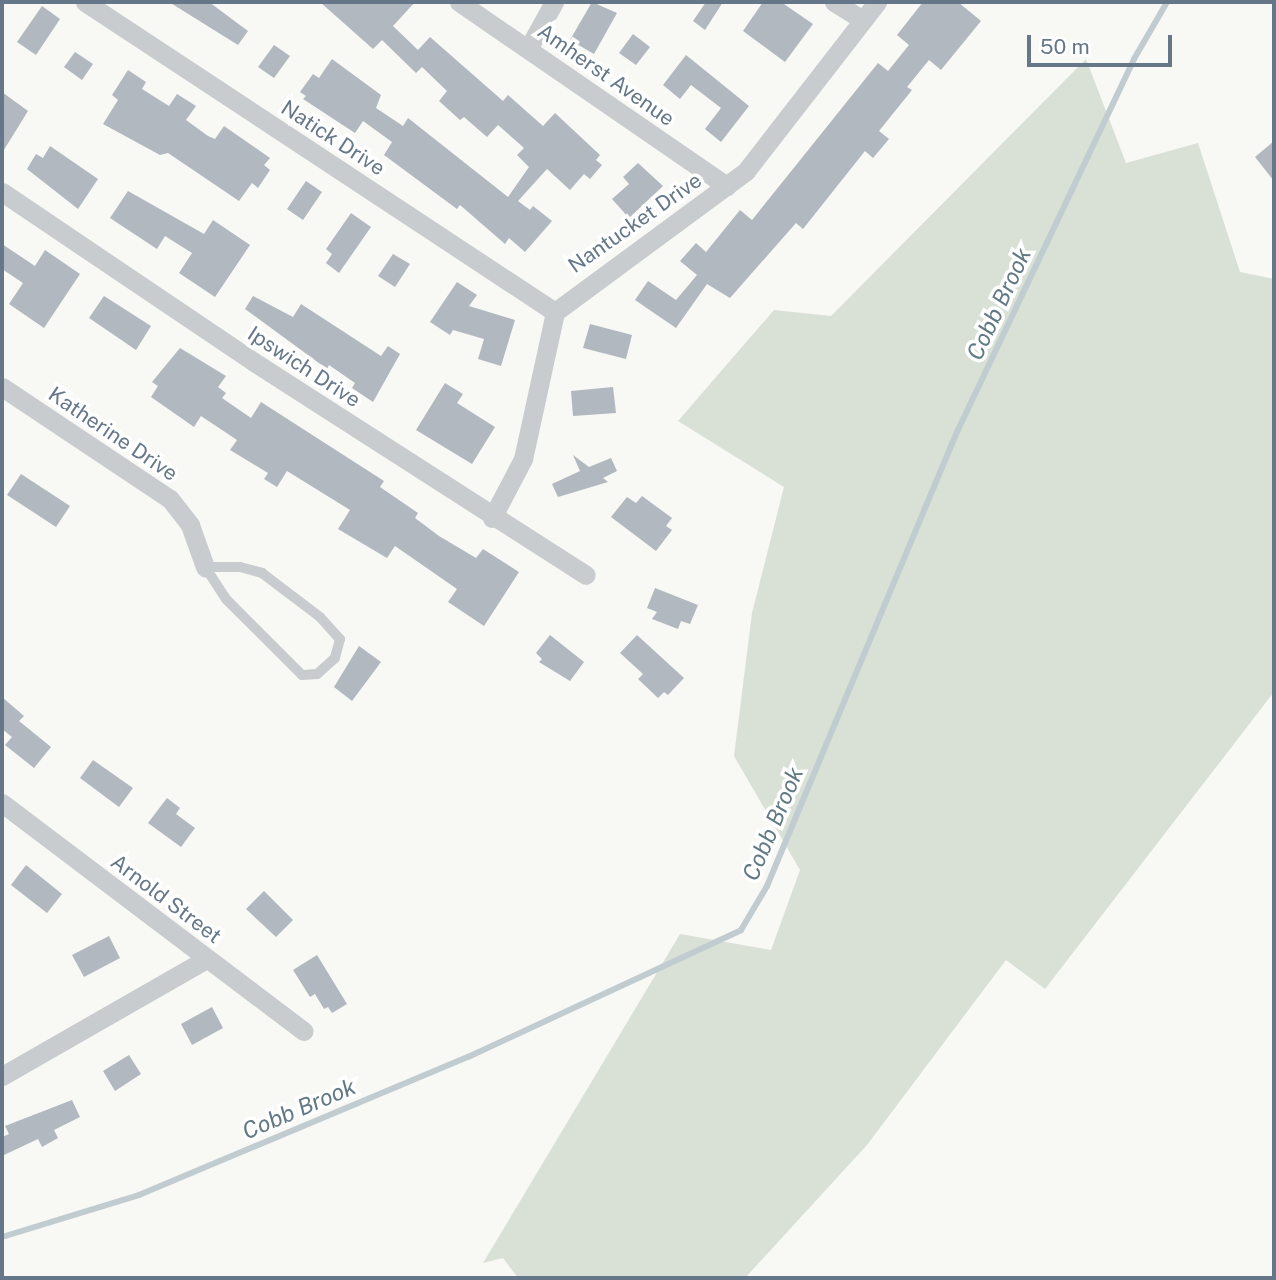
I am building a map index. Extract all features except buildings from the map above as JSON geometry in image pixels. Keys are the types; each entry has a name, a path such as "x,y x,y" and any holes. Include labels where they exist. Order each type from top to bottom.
{"street":[{"name":"Natick Drive","path":"85,2 555,312"},
{"name":"Amherst Avenue","path":"458,2 727,186"},
{"path":"528,49 554,2"},
{"path":"834,2 863,20"},
{"name":"Nantucket Drive","path":"555,312 727,186 763,153 877,2"},
{"name":"Ipswich Drive","path":"2,192 492,517 586,575"},
{"path":"492,517 523,459 555,312"},
{"name":"Katherine Drive","path":"2,387 170,499 190,525 205,567"},
{"name":"Arnold Street","path":"2,803 304,1031"},
{"path":"2,1076 206,959"}],"lane":[{"path":"205,567 240,567 262,573 320,617 340,639 335,658 317,674 302,675 226,599 205,567"}],"shaded area":[{"path":"1086,59 1126,163 1198,143 1240,272 1274,279 1274,692 1045,989 1006,960 867,1145 745,1278 518,1278 503,1258 483,1263 680,934 771,950 800,870 734,756 752,613 784,487 678,421 774,310 831,316"}],"waterway":[{"name":"Cobb Brook","path":"2,1237 139,1195 468,1057 741,930 767,886 957,432 1134,59 1167,2"}]}
